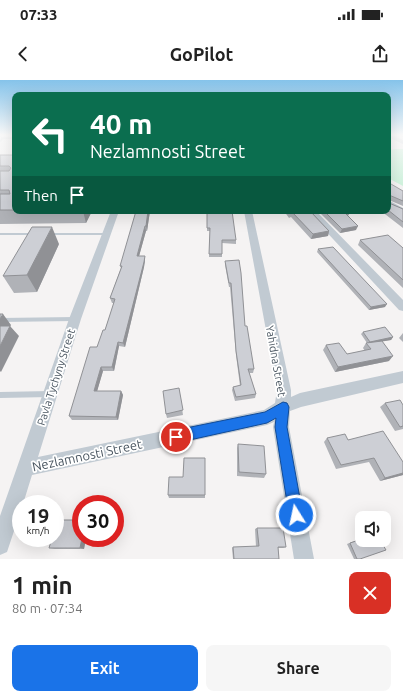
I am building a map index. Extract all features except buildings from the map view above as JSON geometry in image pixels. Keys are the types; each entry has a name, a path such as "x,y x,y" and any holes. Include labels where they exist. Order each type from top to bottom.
{"street":[{"path":"391,204 403,212"},
{"name":"Pavla Tychyny Street","path":"0,545 3,527 26,468 50,394 114,214"},
{"name":"Yahidna Street","path":"249,214 284,390 281,427 304,559"},
{"path":"314,214 403,307"},
{"name":"Nezlamnosti Street","path":"26,468 267,418 283,407 300,400 403,376"}],"lane":[{"path":"0,234 38,234"},
{"path":"46,234 106,234"},
{"path":"0,320 76,319"},
{"path":"0,395 50,394"}],"green space":[{"path":"391,157 403,157 403,186 391,180"}],"route":[{"path":"176,437 267,418 283,407 281,427 296,515"}]}
